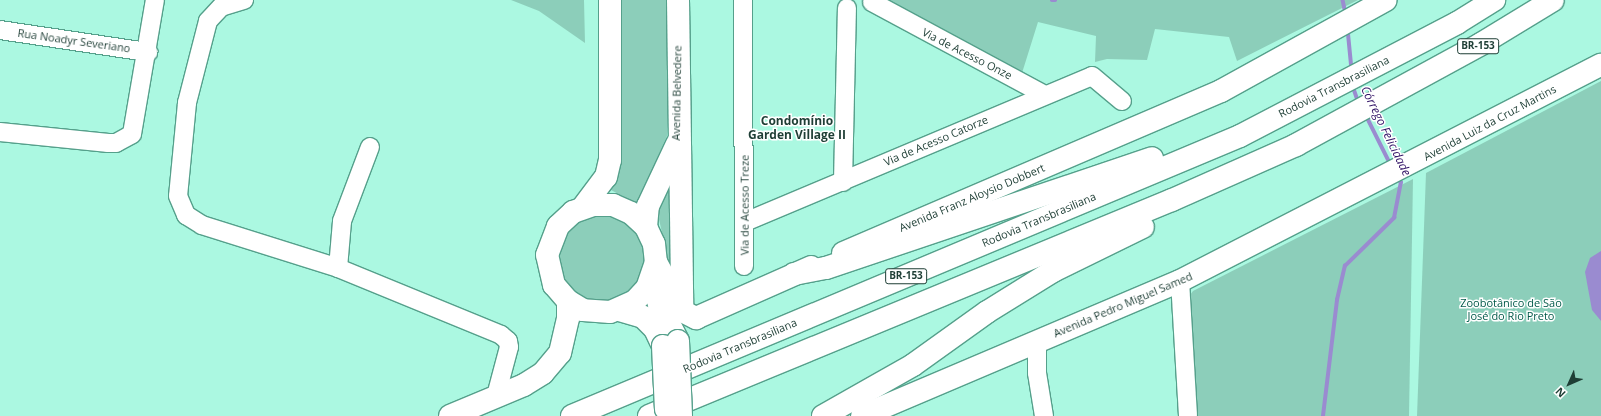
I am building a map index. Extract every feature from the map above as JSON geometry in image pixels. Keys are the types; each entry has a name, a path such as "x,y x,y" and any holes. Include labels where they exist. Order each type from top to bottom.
{"main road":[{"path":"610,0 610,160 606,177 583,207 558,226 547,255 552,280 568,301 592,312 619,310 643,317 671,344"},
{"name":"Avenida Belvedere","path":"646,227 648,206 657,182 678,143 678,0"},
{"name":"Avenida Franz Aloysio Dobbert","path":"682,311 696,318 794,274 1221,91 1386,0"},
{"name":"Rodovia Transbrasiliana","path":"572,416 1240,136 1386,60 1494,0"},
{"name":"BR-153","path":"649,416 1172,200 1264,159 1402,88 1553,0"},
{"name":"Avenida Luiz da Cruz Martins","path":"1379,181 1601,65"},
{"path":"794,274 826,268 1198,142 1240,136"},
{"path":"678,143 682,311"},
{"path":"823,416 907,369 987,312 1053,271 1233,183 1264,159"},
{"name":"Avenida Pedro Miguel Samed","path":"868,415 1180,281 1379,181"},
{"path":"583,207 603,204 622,208 646,227 654,244 654,271 659,304 671,344 681,416"},
{"path":"654,271 682,311"},
{"path":"619,310 635,301 654,271"},
{"path":"450,416 543,374 560,353 568,318 568,301"},
{"path":"666,416 671,344"}],"street":[{"path":"0,132 108,143 123,139 132,134 148,52 155,0"},
{"path":"244,0 221,7 208,21 187,104 178,196 181,207 186,215 202,225 338,268 501,335 508,341 509,347 496,396"},
{"name":"Via de Acesso Treze","path":"743,0 744,266"},
{"path":"843,182 846,29 859,5"},
{"name":"Via de Acesso Onze","path":"859,5 889,14 1045,95"},
{"name":"Rua Noadyr Severiano","path":"0,30 148,52"},
{"name":"Via de Acesso Catorze","path":"745,222 1092,76 1122,101"},
{"path":"338,268 342,221 370,147"},
{"path":"1180,281 1188,416"},
{"path":"1037,342 1038,373 1044,416"}],"green space":[{"path":"511,0 584,0 585,43 539,11"},
{"path":"621,0 669,0 667,136 637,204 611,190 621,153"},
{"path":"881,0 1358,0 1237,61 1229,37 1155,29 1147,60 1107,59 1095,62 1096,36 1038,22 1022,73"},
{"name":"Zoobotânico de São José do Rio Preto","path":"1601,81 1601,416 1417,416 1426,173"},
{"path":"669,179 670,194 671,272 658,215"},
{"path":"1413,179 1409,416 1192,416 1187,299 1193,291"},
{"path":"592,215 610,215 626,222 638,234 645,250 645,268 638,284 626,296 610,303 592,303 576,296 564,284 557,268 557,250 564,234 576,222"}],"shaded area":[{"path":"1601,251 1601,321 1592,310 1585,272 1590,258"}],"waterway":[{"name":"Córrego Felicidade","path":"1343,0 1346,14"},
{"name":"Córrego Felicidade","path":"1348,29 1352,70"},
{"name":"Córrego Felicidade","path":"1353,86 1359,103"},
{"name":"Córrego Felicidade","path":"1366,115 1391,165"},
{"name":"Córrego Felicidade","path":"1323,416 1337,300 1345,266 1394,218 1401,183 1398,178"}],"district":[{"name":"Condomínio Garden Village II","path":"797,128"}]}
